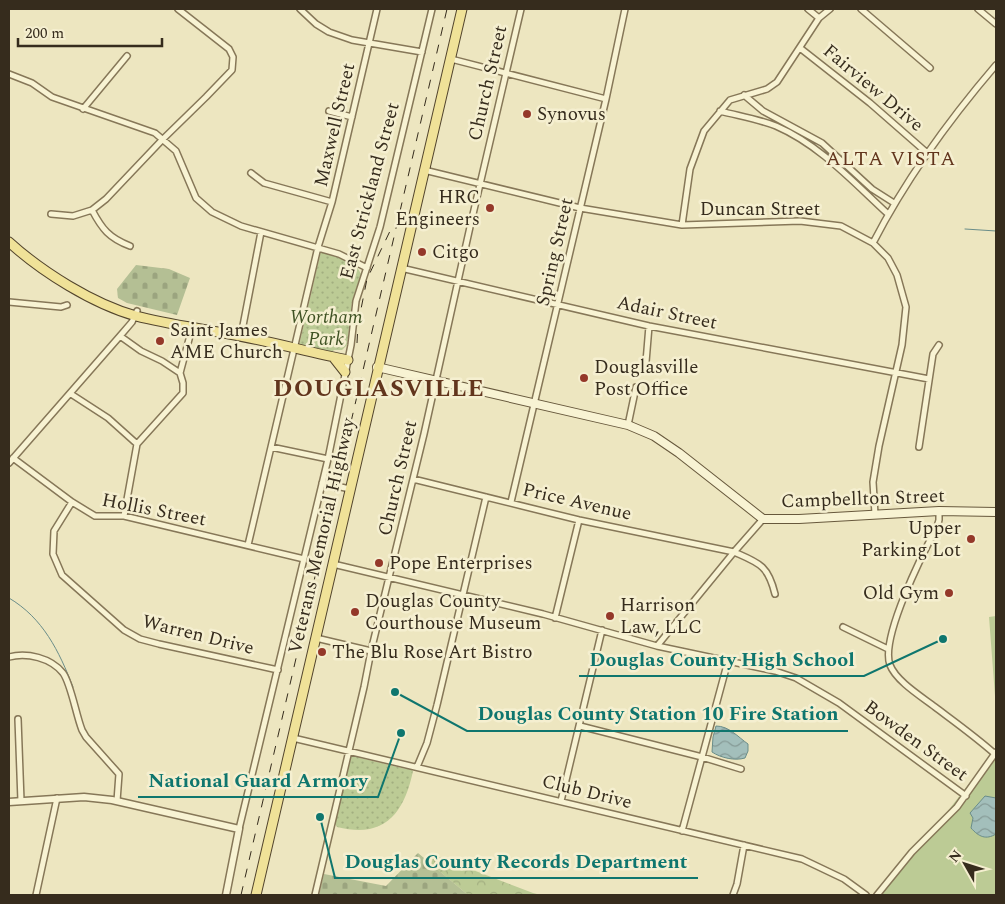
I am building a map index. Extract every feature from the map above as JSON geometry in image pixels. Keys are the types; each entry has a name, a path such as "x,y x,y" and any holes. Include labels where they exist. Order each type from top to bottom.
{"main road":[{"name":"Veterans Memorial Highway","path":"256,895 377,367 462,9"},
{"path":"9,242 45,271 98,301 192,328 241,336 348,360"},
{"path":"136,313 228,334"},
{"path":"334,357 345,372"},
{"name":"Campbellton Street","path":"377,367 628,425 654,436 679,452 763,519 799,520 938,511 996,512"}],"street":[{"path":"52,214 73,216 92,210 106,199 232,70 233,57 229,48 178,9"},
{"path":"300,9 328,32 352,40 422,52"},
{"name":"Maxwell Street","path":"248,545 318,247 332,202 377,9"},
{"name":"East Strickland Street","path":"239,829 328,459 348,360 356,301 380,227 432,9"},
{"name":"Church Street","path":"315,895 521,9"},
{"name":"Spring Street","path":"511,502 606,99 625,9"},
{"path":"808,9 819,18"},
{"path":"682,224 690,169 704,131 730,100 773,86 819,18 830,9"},
{"path":"861,9 930,68"},
{"path":"978,9 996,24"},
{"name":"Fairview Drive","path":"800,48 870,103 926,152"},
{"path":"83,108 127,56"},
{"path":"451,59 606,99"},
{"path":"873,243 894,203 926,152 996,65"},
{"path":"9,74 32,83 52,97 155,133 176,151 196,198 212,212 230,222 339,254 367,268"},
{"path":"744,95 763,111 822,143 872,189 894,203"},
{"path":"329,111 352,117"},
{"path":"720,112 760,121 777,127 800,139 821,152 888,214"},
{"name":"Duncan Street","path":"424,170 580,208 682,224 800,221 841,226 873,243 888,258 898,275 906,307 902,345 874,482 875,514"},
{"path":"251,173 264,183 332,202"},
{"path":"92,210 102,228 116,239 130,246"},
{"path":"241,336 261,232"},
{"name":"Adair Street","path":"401,268 649,326 929,379"},
{"path":"9,302 67,305"},
{"path":"9,463 71,394 120,336 136,313"},
{"path":"646,362 649,326"},
{"path":"124,516 137,444 183,394 180,373 192,328"},
{"path":"120,336 141,351 162,361 180,373"},
{"path":"920,447 933,354 940,345"},
{"path":"628,425 636,386"},
{"path":"71,394 108,418 137,444"},
{"path":"271,447 328,459"},
{"name":"Hollis Street","path":"13,458 72,502 95,516 124,516 304,559"},
{"name":"Price Avenue","path":"413,479 579,520 734,552 749,559 768,572 775,594"},
{"path":"322,483 350,489"},
{"path":"417,767 427,743 435,713 486,497"},
{"name":"Warren Drive","path":"72,502 54,531 53,554 62,575 124,630 140,639 159,644 278,670"},
{"path":"877,895 912,852 957,808 995,753 912,689 890,666 888,649 893,629 910,581 937,527 939,520 938,511"},
{"path":"657,646 763,519"},
{"path":"555,618 579,520"},
{"name":"Bowden Street","path":"333,564 555,618 657,646 775,671 796,678 839,703 966,796"},
{"path":"843,627 888,649"},
{"path":"561,801 602,630"},
{"path":"316,638 371,651"},
{"path":"9,657 25,655 40,658 63,673 82,730 119,774 117,801"},
{"path":"682,830 713,709 728,661"},
{"path":"18,719 21,801"},
{"path":"580,726 702,756 741,769"},
{"name":"Club Drive","path":"293,738 802,859 844,879 866,895"},
{"path":"9,802 84,797 117,801 239,829 226,895"},
{"path":"36,895 57,798"},
{"path":"733,895 737,884 744,845"}],"green space":[{"name":"Wortham Park","path":"321,251 349,262 361,274 352,301 347,345 342,350 334,350 332,352 299,346"},
{"path":"136,265 169,269 190,278 177,315 127,303 118,298 117,289"},
{"path":"996,616 996,696 995,696 989,617"},
{"path":"996,749 996,895 877,895 916,852"},
{"path":"354,754 360,758 406,769 408,767 413,771 404,800 389,820 379,826 353,830 337,827 335,824 350,756"},
{"path":"418,853 468,895 319,895 324,874 386,886"},
{"path":"434,855 541,895 468,895 431,864"}],"water":[{"path":"716,726 729,730 748,744 745,758 728,758 712,752"},
{"path":"985,796 996,798 996,834 986,837 977,834 971,828 973,818 970,813"}],"waterway":[{"path":"965,229 996,231"},
{"path":"9,598 31,615 48,636 56,648 73,687"}],"railway":[{"path":"241,895 447,9"},
{"path":"357,343 358,324 367,279 391,229"}],"place":[{"name":"Synovus","path":"527,114"},
{"name":"HRC Engineers","path":"490,208"},
{"name":"Citgo","path":"422,252"},
{"name":"Saint James AME Church","path":"160,341"},
{"name":"Douglasville Post Office","path":"584,378"},
{"name":"Upper Parking Lot","path":"971,539"},
{"name":"Pope Enterprises","path":"379,563"},
{"name":"Old Gym","path":"949,593"},
{"name":"Douglas County Courthouse Museum","path":"355,612"},
{"name":"Harrison Law, LLC","path":"610,616"},
{"name":"Douglas County High School","path":"943,639"},
{"name":"The Blu Rose Art Bistro","path":"322,652"},
{"name":"Douglas County Station 10 Fire Station","path":"395,692"},
{"name":"National Guard Armory","path":"401,733"},
{"name":"Douglas County Records Department","path":"320,817"}],"district":[{"name":"ALTA VISTA","path":"891,159"},
{"name":"DOUGLASVILLE","path":"379,389"}]}
